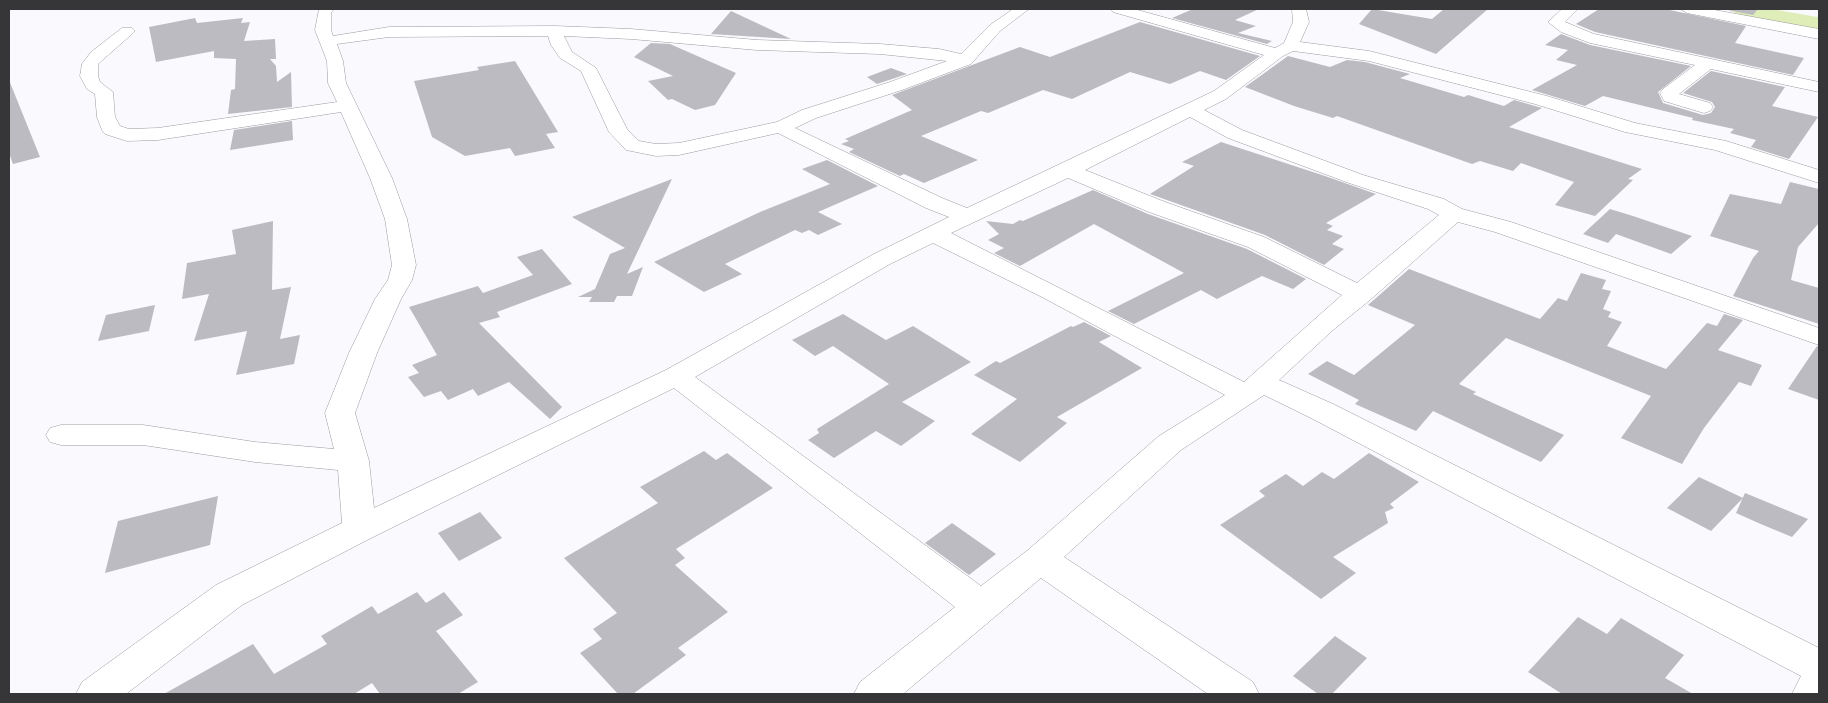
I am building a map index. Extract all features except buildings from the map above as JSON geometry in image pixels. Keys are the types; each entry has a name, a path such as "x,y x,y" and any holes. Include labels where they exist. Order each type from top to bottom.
{"street":[{"path":"327,9 324,12 323,30 335,61 337,83 381,178 396,219 404,265 400,280 388,300 363,353 340,413 353,461 359,529"},
{"path":"555,31 559,45 566,55 588,68 604,105 619,132 633,146 656,150 679,149 784,126 809,114 896,86 965,60 995,28 1022,9"},
{"path":"1118,9 1284,50 1369,56 1541,100 1632,128 1719,146 1819,177"},
{"path":"96,694 228,595 359,529 676,376 882,260 968,216 1068,170 1190,110 1243,79 1284,50 1301,22 1299,9"},
{"path":"1571,9 1556,22 1574,32 1707,64 1819,87"},
{"path":"1687,9 1819,34"},
{"path":"446,18 469,31"},
{"path":"127,31 97,55 90,64 89,76 94,85 104,92 106,117 112,130 126,135 158,134 346,106"},
{"path":"328,41 388,32 555,31 631,34 757,45 891,50 939,54 965,60"},
{"path":"862,35 872,38 891,50"},
{"path":"1704,108 1670,97 1669,93 1707,64"},
{"path":"1190,110 1235,134 1356,179 1436,204 1454,214 1503,227 1819,337"},
{"path":"784,126 786,131 934,203 968,216"},
{"path":"1068,170 1157,207 1256,242 1361,295"},
{"path":"874,694 1040,559 1170,443 1253,388 1324,324 1361,295 1454,214"},
{"path":"934,234 1253,388 1322,411 1819,666"},
{"path":"676,376 981,606"},
{"path":"61,434 143,434 255,452 353,461"},
{"path":"1040,559 1239,694"},
{"path":"1812,694 1819,681"}],"green space":[{"path":"1733,9 1772,9 1817,17 1819,14 1819,32 1744,17 1731,11"}]}
